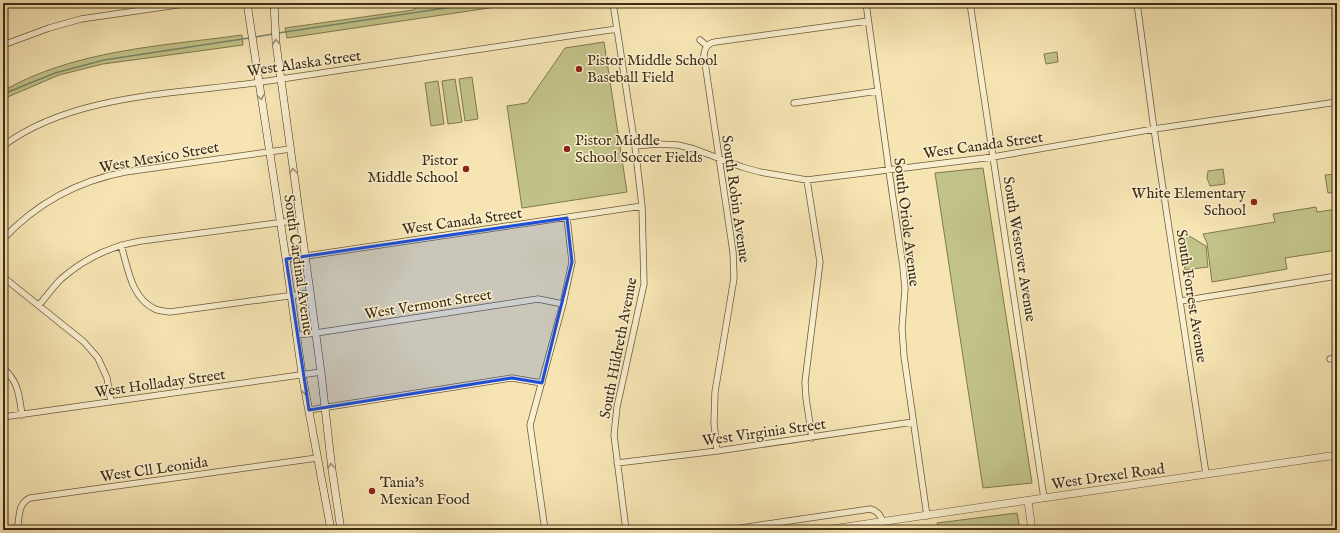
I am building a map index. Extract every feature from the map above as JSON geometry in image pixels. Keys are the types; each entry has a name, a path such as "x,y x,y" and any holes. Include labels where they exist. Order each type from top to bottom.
{"main road":[{"name":"South Cardinal Avenue","path":"247,3 302,374 331,530"},
{"name":"South Cardinal Avenue","path":"274,3 280,79 316,333 324,408 341,530"},
{"name":"West Drexel Road","path":"825,530 1337,455"},
{"path":"1028,501 1032,530"}],"street":[{"path":"3,45 49,28 81,19 191,3"},
{"name":"South Hildreth Avenue","path":"613,3 635,146 642,206 644,284 617,407 614,435 626,530"},
{"name":"South Oriole Avenue","path":"866,3 903,267 905,290 902,328 904,356 927,516"},
{"name":"South Westover Avenue","path":"970,3 1044,498"},
{"name":"South Forrest Avenue","path":"1137,3 1154,130 1206,474"},
{"path":"700,40 707,46 715,42 868,21"},
{"name":"West Alaska Street","path":"3,146 39,125 80,109 122,100 280,79 617,29"},
{"name":"South Robin Avenue","path":"707,46 704,56 733,252 734,278 715,392 714,423 717,451"},
{"path":"794,103 878,92"},
{"name":"West Canada Street","path":"635,146 668,144 694,149 742,167 760,172 807,180 992,157 1337,102"},
{"name":"West Mexico Street","path":"3,239 31,213 54,198 100,178 125,172 290,149"},
{"path":"807,180 820,262 805,382 812,438"},
{"name":"West Canada Street","path":"286,259 642,206"},
{"path":"545,530 530,426 563,304 572,262 567,218"},
{"path":"39,305 60,280 82,263 121,245 300,220"},
{"path":"121,245 136,293 145,303 156,310 170,312 310,293"},
{"path":"1180,301 1337,276"},
{"path":"3,277 84,342 98,358 107,378 111,402"},
{"name":"West Vermont Street","path":"296,335 538,299 563,304"},
{"path":"1330,359 1337,358"},
{"path":"3,368 18,387 22,415"},
{"name":"West Holladay Street","path":"3,418 321,372"},
{"path":"309,410 512,378 542,383"},
{"name":"West Virginia Street","path":"617,463 812,438 913,422"},
{"name":"West Cll Leonida","path":"17,530 20,507 22,503 30,498 317,458"},
{"path":"727,530 870,509 879,514 883,522"}],"highlighted area":[{"path":"567,218 572,262 542,383 512,378 309,410 286,259"}],"green space":[{"path":"423,3 523,3 287,38 285,28 413,10"},
{"path":"242,35 243,45 103,64 59,75 3,99 3,91 30,77 59,66 119,52"},
{"name":"Pistor Middle School Soccer Fields","path":"604,42 627,192 522,208 507,106 527,103 565,48"},
{"path":"1057,52 1058,62 1046,64 1044,54"},
{"path":"472,77 478,119 465,121 459,79"},
{"path":"455,79 462,122 448,124 442,81"},
{"path":"438,81 444,124 431,126 425,83"},
{"path":"983,168 1032,483 983,488 935,173"},
{"path":"1223,169 1225,184 1210,186 1207,178 1208,171"},
{"path":"1337,174 1337,192 1328,193 1325,175"},
{"path":"1316,207 1317,212 1337,209 1337,250 1285,258 1287,269 1212,282 1207,243 1203,234 1275,222 1273,214"},
{"path":"1186,234 1206,246 1208,267 1185,270 1179,235"},
{"path":"1017,513 1020,530 938,530 937,523"}],"waterway":[{"path":"433,3 437,9"},
{"path":"278,33 479,3"},
{"path":"255,37 273,34"},
{"path":"3,95 55,73 104,60 249,38"}],"place":[{"name":"Pistor Middle School Baseball Field","path":"579,69"},
{"name":"Pistor Middle School Soccer Fields","path":"567,149"},
{"name":"Pistor Middle School","path":"466,169"},
{"name":"White Elementary School","path":"1254,202"},
{"name":"Tania's Mexican Food","path":"372,491"}]}
